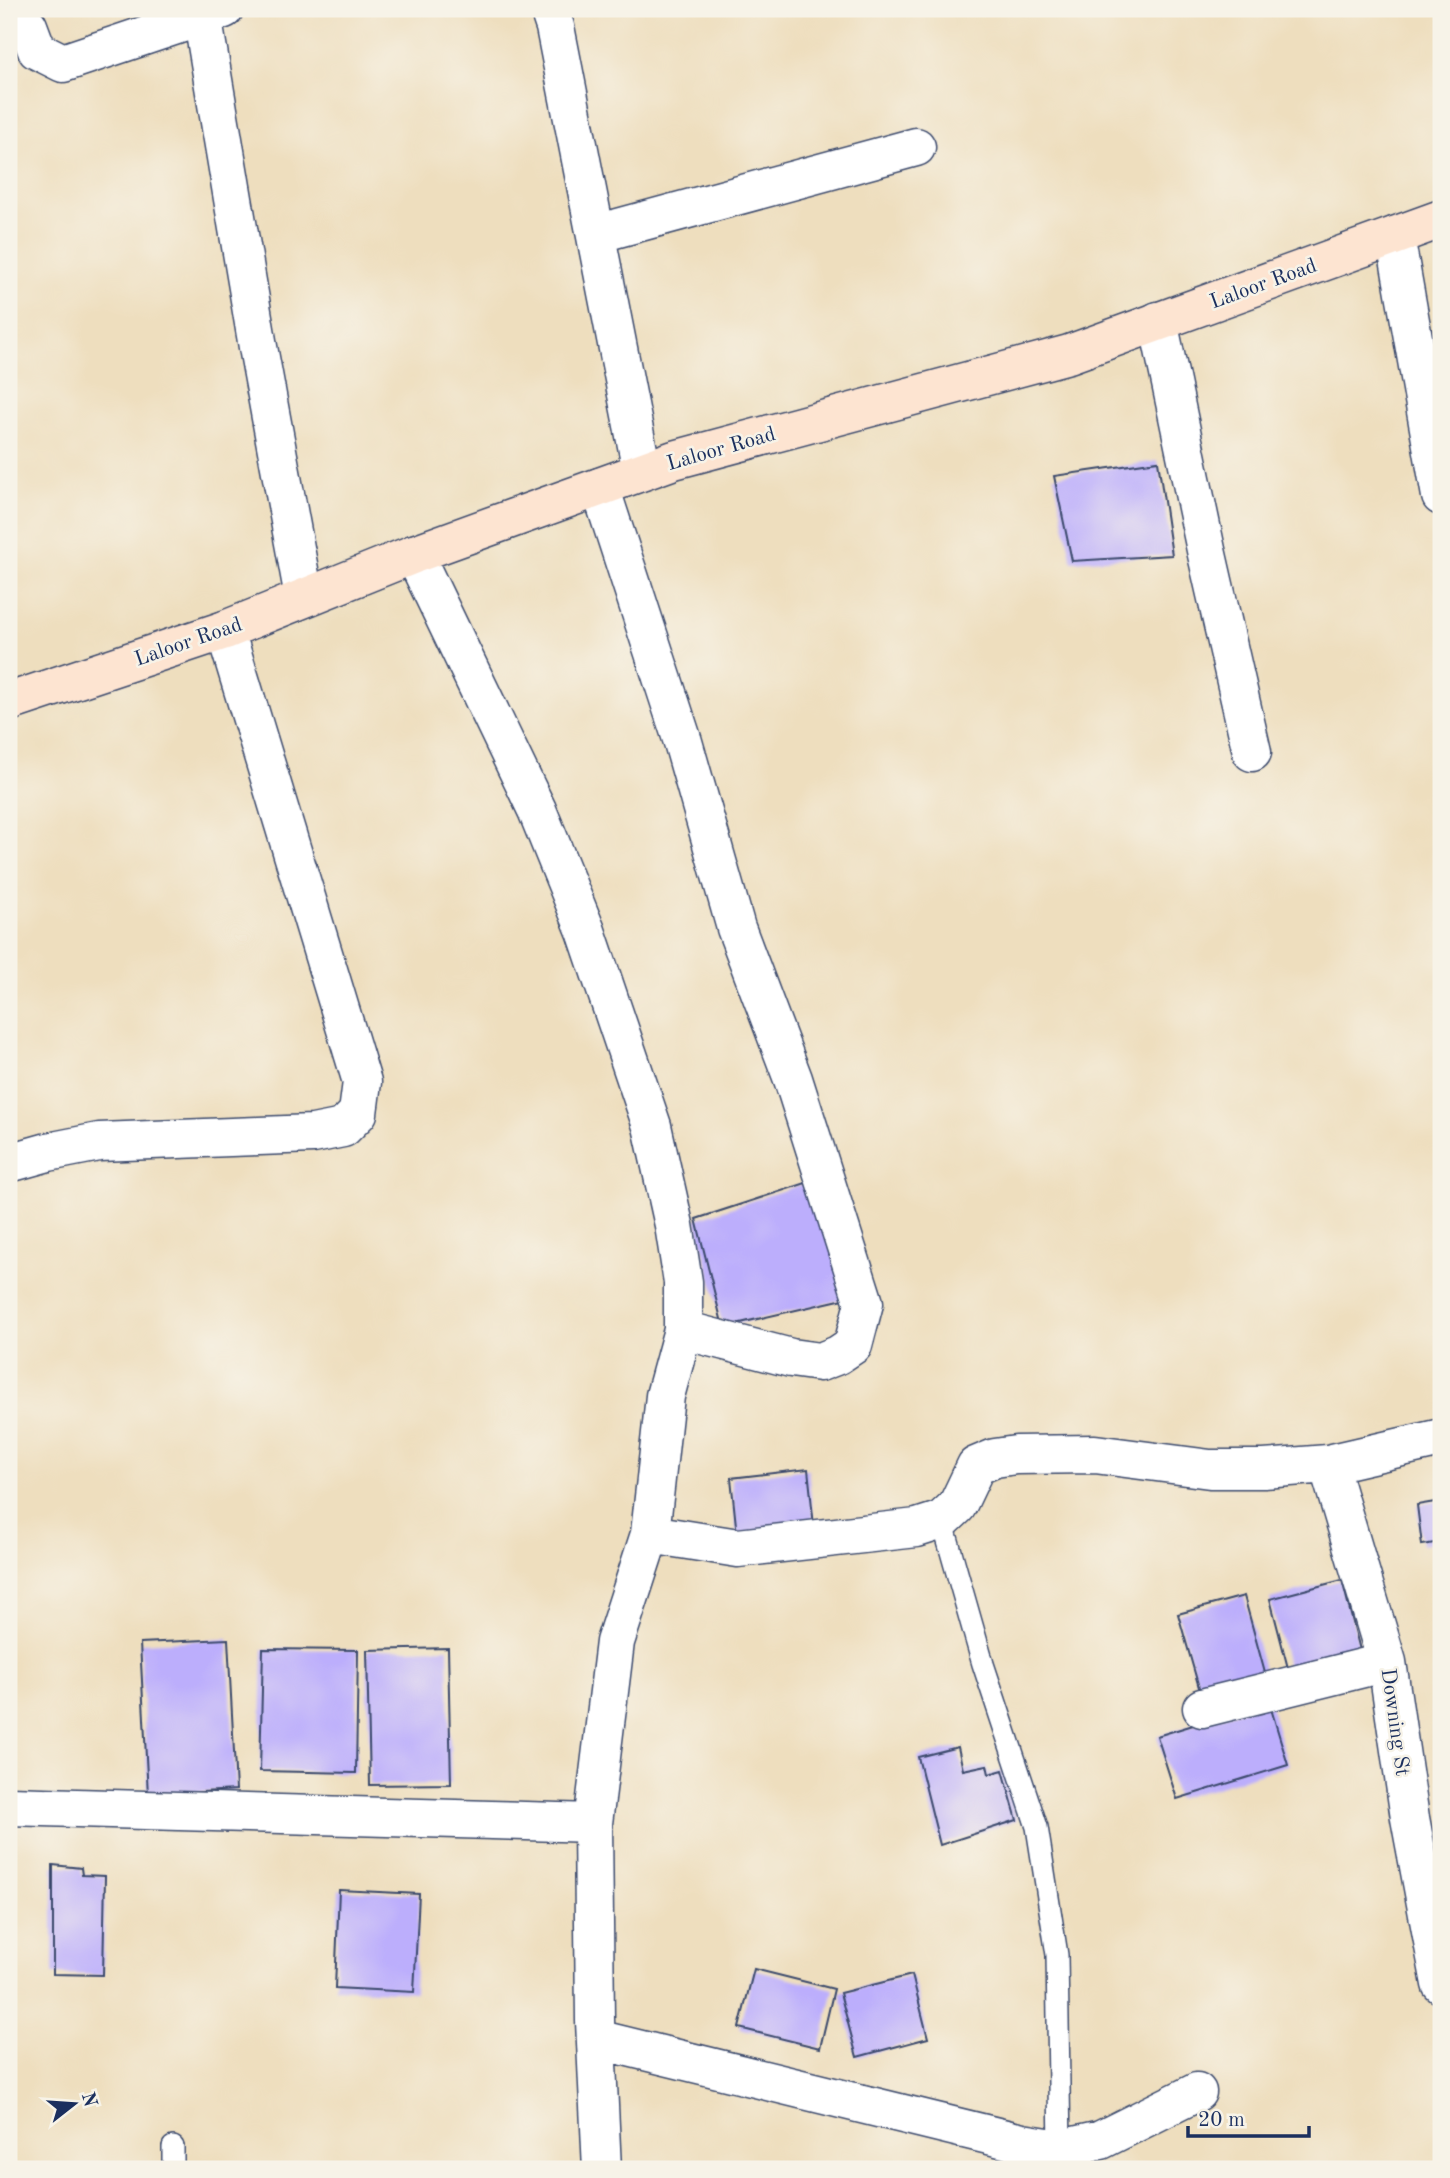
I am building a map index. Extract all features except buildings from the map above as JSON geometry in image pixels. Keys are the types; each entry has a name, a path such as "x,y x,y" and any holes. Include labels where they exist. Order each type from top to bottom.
{"street":[{"path":"550,9 642,471"},
{"path":"9,13 27,26 37,50 63,63 209,11 258,347 304,597"},
{"path":"596,234 916,147"},
{"name":"Laloor Road","path":"9,702 225,630 414,554 674,460 1069,354 1441,219"},
{"path":"1395,236 1441,496"},
{"path":"1158,321 1252,752"},
{"path":"600,487 683,742 736,928 793,1079 864,1303 853,1345 820,1362 792,1359 683,1330"},
{"path":"414,554 537,810 586,931 652,1126 674,1225 683,1282 683,1330 665,1396 650,1534 615,1642 593,1823 596,2039 602,2169"},
{"path":"9,1163 99,1142 313,1134 343,1128 358,1113 362,1082 225,630"},
{"path":"650,1534 738,1548 917,1528 942,1520 957,1506 976,1466 995,1458 1016,1455 1095,1454 1210,1469 1264,1469 1328,1464 1441,1438"},
{"name":"Downing St","path":"1328,1464 1387,1662 1410,1818 1441,1984"},
{"path":"1202,1708 1387,1662"},
{"path":"9,1806 593,1823"},
{"path":"596,2039 1060,2150 1101,2140 1197,2092"}],"lane":[{"path":"942,1520 983,1664 1037,1828 1057,1955 1060,2150"},
{"path":"173,2147 173,2169"}]}
